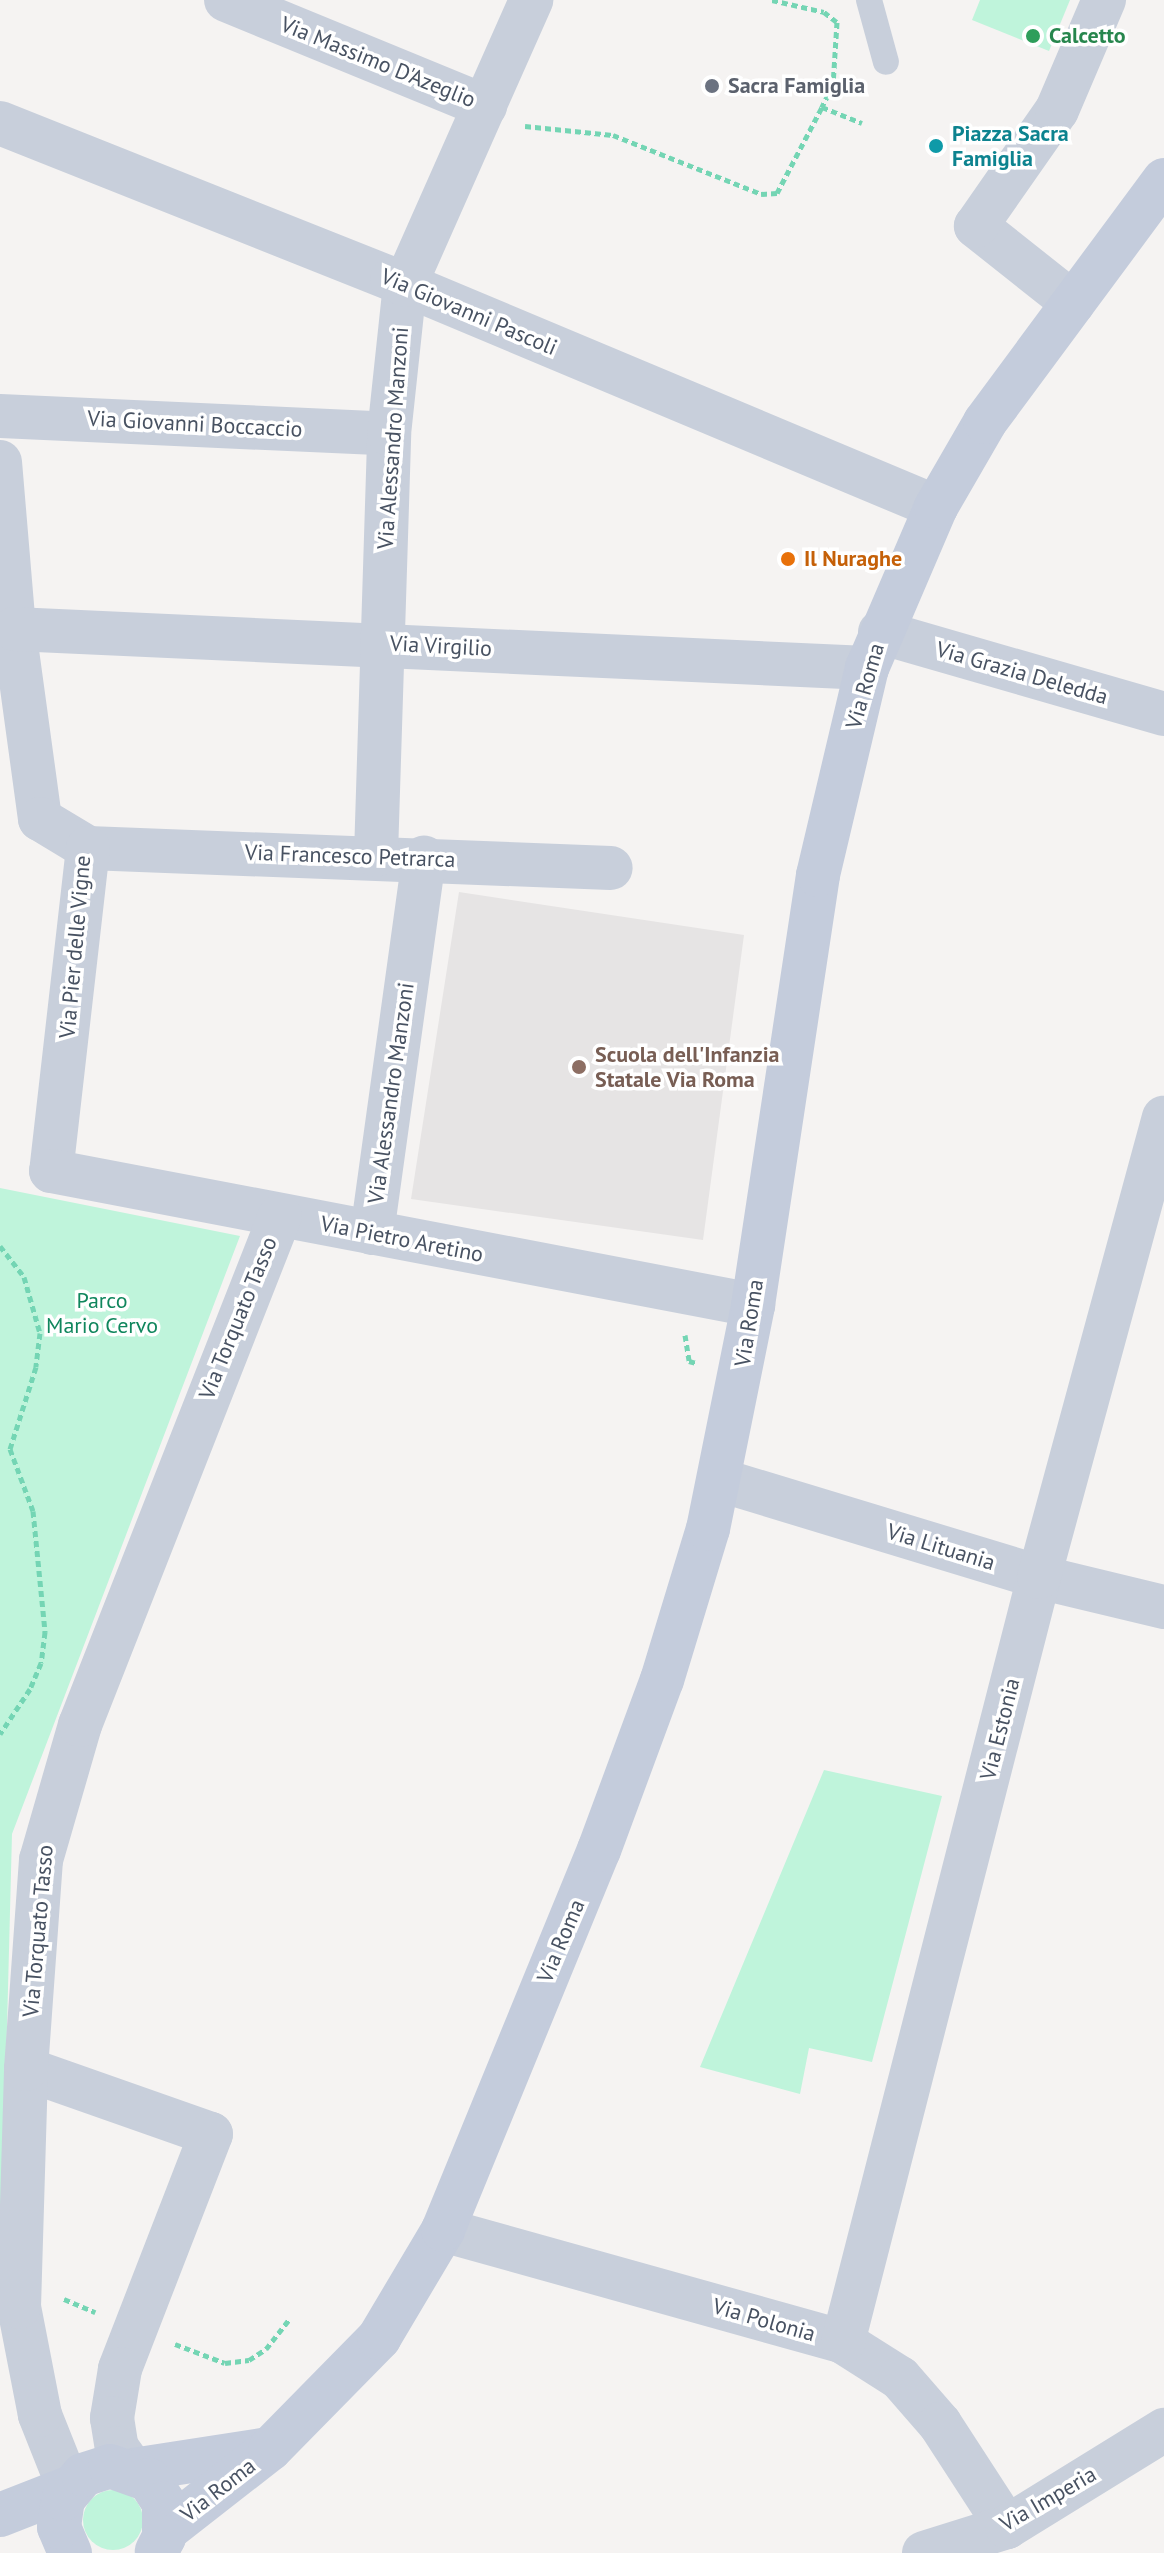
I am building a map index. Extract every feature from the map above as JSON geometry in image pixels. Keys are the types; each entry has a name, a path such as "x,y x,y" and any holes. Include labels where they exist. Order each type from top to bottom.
{"main road":[{"name":"Via Roma","path":"161,2546 270,2449 379,2338 443,2230 599,1850 662,1680 720,1480 753,1305 818,875 874,650 936,507 985,422 1164,180"},
{"name":"Via Roma","path":"69,2488 93,2470 110,2466 133,2470 270,2449"},
{"path":"133,2470 149,2480 164,2503 161,2546"},
{"path":"0,2515 69,2488"},
{"path":"69,2488 59,2527 70,2553"}],"street":[{"name":"Via Massimo D'Azeglio","path":"226,0 493,88"},
{"name":"Via Alessandro Manzoni","path":"376,855 389,434 405,285 531,0"},
{"path":"1073,303 976,226 1057,110 1104,0"},
{"name":"Via Giovanni Pascoli","path":"0,123 405,285 936,507"},
{"name":"Via Giovanni Boccaccio","path":"0,416 389,434"},
{"name":"Via Pier delle Vigne","path":"0,462 14,629 40,819 88,848 51,1171"},
{"name":"Via Virgilio","path":"14,629 381,643 874,650"},
{"name":"Via Grazia Deledda","path":"874,650 1164,714"},
{"name":"Via Francesco Petrarca","path":"88,848 376,855 611,868"},
{"name":"Via Alessandro Manzoni","path":"372,1233 424,858"},
{"name":"Via Estonia","path":"843,2342 1039,1577 1164,1118"},
{"name":"Via Pietro Aretino","path":"51,1171 753,1305"},
{"name":"Via Torquato Tasso","path":"69,2488 40,2415 19,2307 26,2069 41,1860 62,1773 145,1549 280,1216"},
{"name":"Via Lituania","path":"720,1480 1039,1577 1164,1607"},
{"path":"26,2069 211,2134 120,2369 112,2418 117,2448 133,2470"},
{"name":"Via Polonia","path":"443,2230 843,2342 900,2378 940,2424 1015,2540"},
{"name":"Via Imperia","path":"924,2553 1015,2540 1161,2437"},
{"path":"967,2553 1015,2540"}],"lane":[{"path":"869,0 886,62"}],"path":[{"path":"493,88 530,87 518,125 613,135 761,194 777,193 833,85 837,22 824,12 772,0"},
{"path":"822,107 862,123"},
{"path":"0,1246 24,1277 40,1333 36,1367 10,1449 33,1511 45,1632 41,1663 30,1689 0,1734"}],"shaded area":[{"name":"Scuola dell'Infanzia Statale Via Roma","path":"459,892 744,935 703,1240 411,1199"}],"green space":[{"name":"Calcetto","path":"980,0 1070,0 1049,51 972,20"},
{"name":"Parco Mario Cervo","path":"0,1188 240,1236 12,1834 0,2299"},
{"path":"824,1770 942,1796 872,2062 809,2048 800,2094 700,2067"},
{"path":"113,2490 124,2492 134,2499 141,2509 141,2531 134,2541 124,2548 113,2550 102,2548 92,2541 85,2531 83,2520 85,2509 92,2499 102,2492"}],"place":[{"name":"Calcetto","path":"1033,36"},
{"name":"Sacra Famiglia","path":"712,86"},
{"name":"Piazza Sacra Famiglia","path":"936,146"},
{"name":"Il Nuraghe","path":"788,559"},
{"name":"Scuola dell'Infanzia Statale Via Roma","path":"579,1067"}]}
